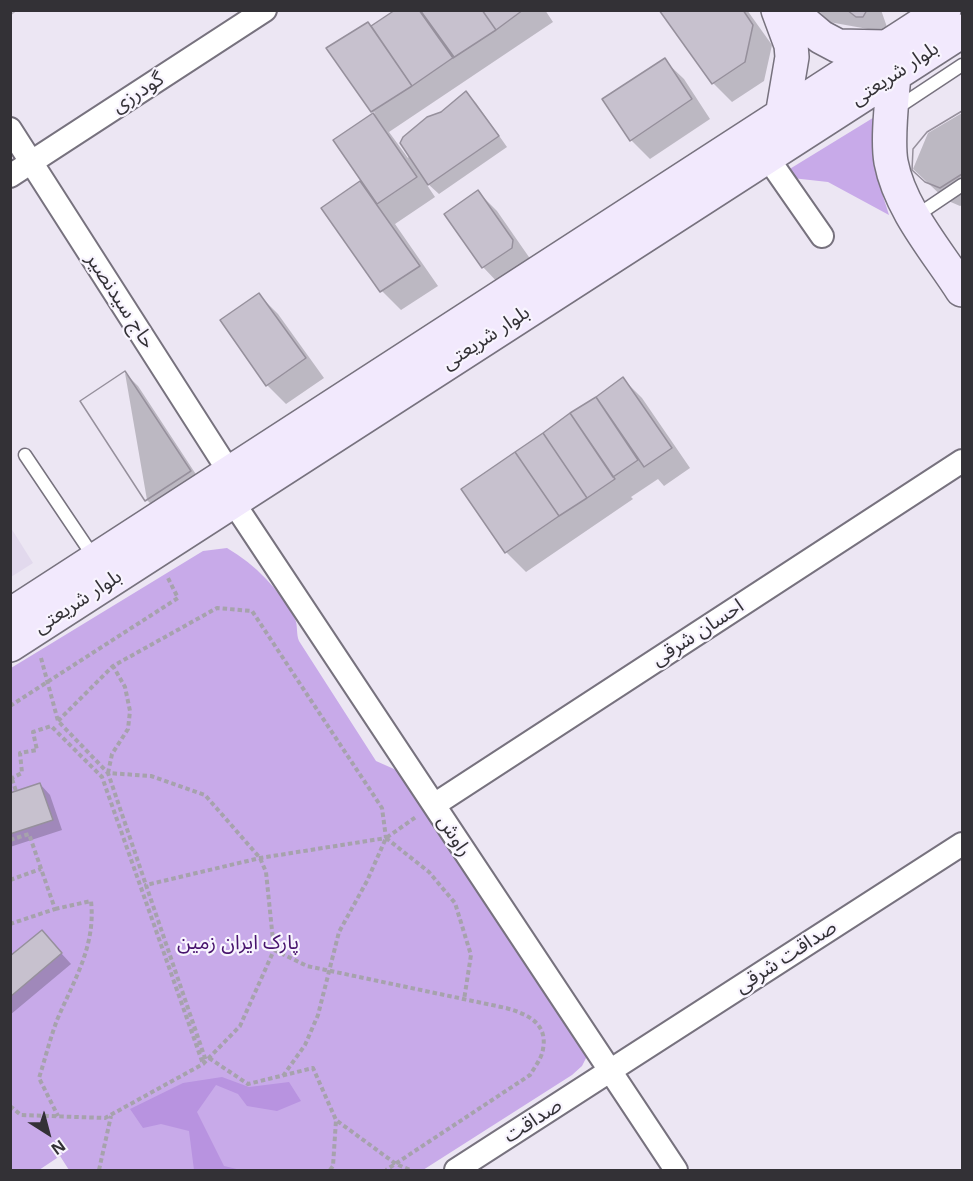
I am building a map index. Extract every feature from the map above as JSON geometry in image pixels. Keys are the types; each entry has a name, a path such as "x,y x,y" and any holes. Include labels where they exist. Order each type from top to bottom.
{"main road":[{"path":"778,10 791,45 792,57 782,116"},
{"path":"789,10 821,37 838,46 891,61 891,162 901,191 914,217 963,290"},
{"name":"بلوار شریعتی","path":"18,630 96,560 231,487 767,157 891,61 944,10"},
{"name":"بلوار شریعتی","path":"18,630 782,116 891,61 963,31"}],"street":[{"name":"گودرزی","path":"10,176 265,10"},
{"name":"حاج سیدنصیر","path":"10,129 231,487"},
{"path":"767,157 822,236"},
{"name":"احسان شرقی","path":"434,805 963,461"},
{"name":"راوش","path":"231,487 434,805 676,1170"},
{"name":"صداقت شرقی","path":"610,1071 963,844"},
{"name":"صداقت","path":"456,1170 610,1071"}],"lane":[{"path":"891,112 963,65"},
{"path":"914,217 963,185"},
{"path":"25,455 96,560"}],"path":[{"path":"10,706 178,598"},
{"path":"58,721 112,666 217,608 252,611 382,808 386,838 367,881 339,932 318,1015 305,1045 283,1076"},
{"path":"18,630 47,682 58,721 108,773 206,1061"},
{"path":"108,773 112,754 128,729 130,711 124,687 112,666"},
{"path":"16,791 11,779 22,773 20,753 37,750 33,732 51,726 102,777 206,1061 248,1084 313,1068 336,1120 333,1166 330,1170"},
{"path":"10,1106 21,1115 105,1118 206,1061 240,1026 274,950 266,872 260,858 205,795 151,776 108,773"},
{"path":"146,885 260,858 386,838 434,805"},
{"path":"10,840 29,834 55,909"},
{"path":"386,838 429,872 455,903 471,955 465,1000"},
{"path":"10,880 41,869"},
{"path":"10,924 55,909 91,901 93,920 86,957 56,1023 39,1078 58,1116"},
{"path":"274,950 307,966 506,1008 528,1015 542,1031 544,1051 530,1075 386,1170"},
{"path":"99,1170 111,1115"},
{"path":"336,1120 396,1164 410,1170"}],"shaded area":[{"path":"11,528 33,563 10,577"},
{"path":"222,1077 249,1087 289,1082 301,1101 277,1111 247,1106 238,1094 216,1085 197,1112 224,1166 241,1170 194,1170 189,1131 161,1124 143,1128 130,1109 183,1083"}],"green space":[{"path":"881,113 875,171 889,215 828,182 792,178 788,170"},
{"name":"پارک ایران زمین","path":"227,548 257,570 282,598 295,619 299,641 376,761 412,777 588,1054 582,1066 572,1075 423,1170 69,1170 60,1156 39,1170 11,1170 11,668 203,551"}],"building":[{"path":"395,10 420,10 454,57 412,86 371,26"},
{"path":"419,10 482,10 496,30 453,58"},
{"path":"482,10 523,10 496,30"},
{"path":"659,10 743,10 753,25 745,62 712,84"},
{"path":"847,10 867,10 863,17 856,17"},
{"path":"368,22 412,86 371,112 326,48"},
{"path":"665,58 692,99 630,141 602,99"},
{"path":"466,91 499,136 428,185 400,143 403,137 427,117 441,112"},
{"path":"962,111 962,174 940,188 925,182 912,170 913,149 927,132"},
{"path":"962,111 962,174 940,188 925,182 912,170 913,149 927,132"},
{"path":"373,113 417,177 377,204 333,140"},
{"path":"360,181 420,266 380,292 321,208"},
{"path":"478,190 513,240 512,248 482,268 444,214"},
{"path":"259,293 306,358 266,386 220,320"},
{"path":"125,371 191,471 145,501 80,401"},
{"path":"125,371 191,471 145,501 80,401"},
{"path":"623,377 672,448 644,467 596,397"},
{"path":"596,397 638,460 613,477 570,413"},
{"path":"570,413 615,479 587,498 543,433"},
{"path":"543,433 587,498 559,516 515,452"},
{"path":"515,452 559,516 505,553 461,489"},
{"path":"40,783 53,820 10,834 10,793"},
{"path":"42,930 62,953 10,997 10,956"}]}
